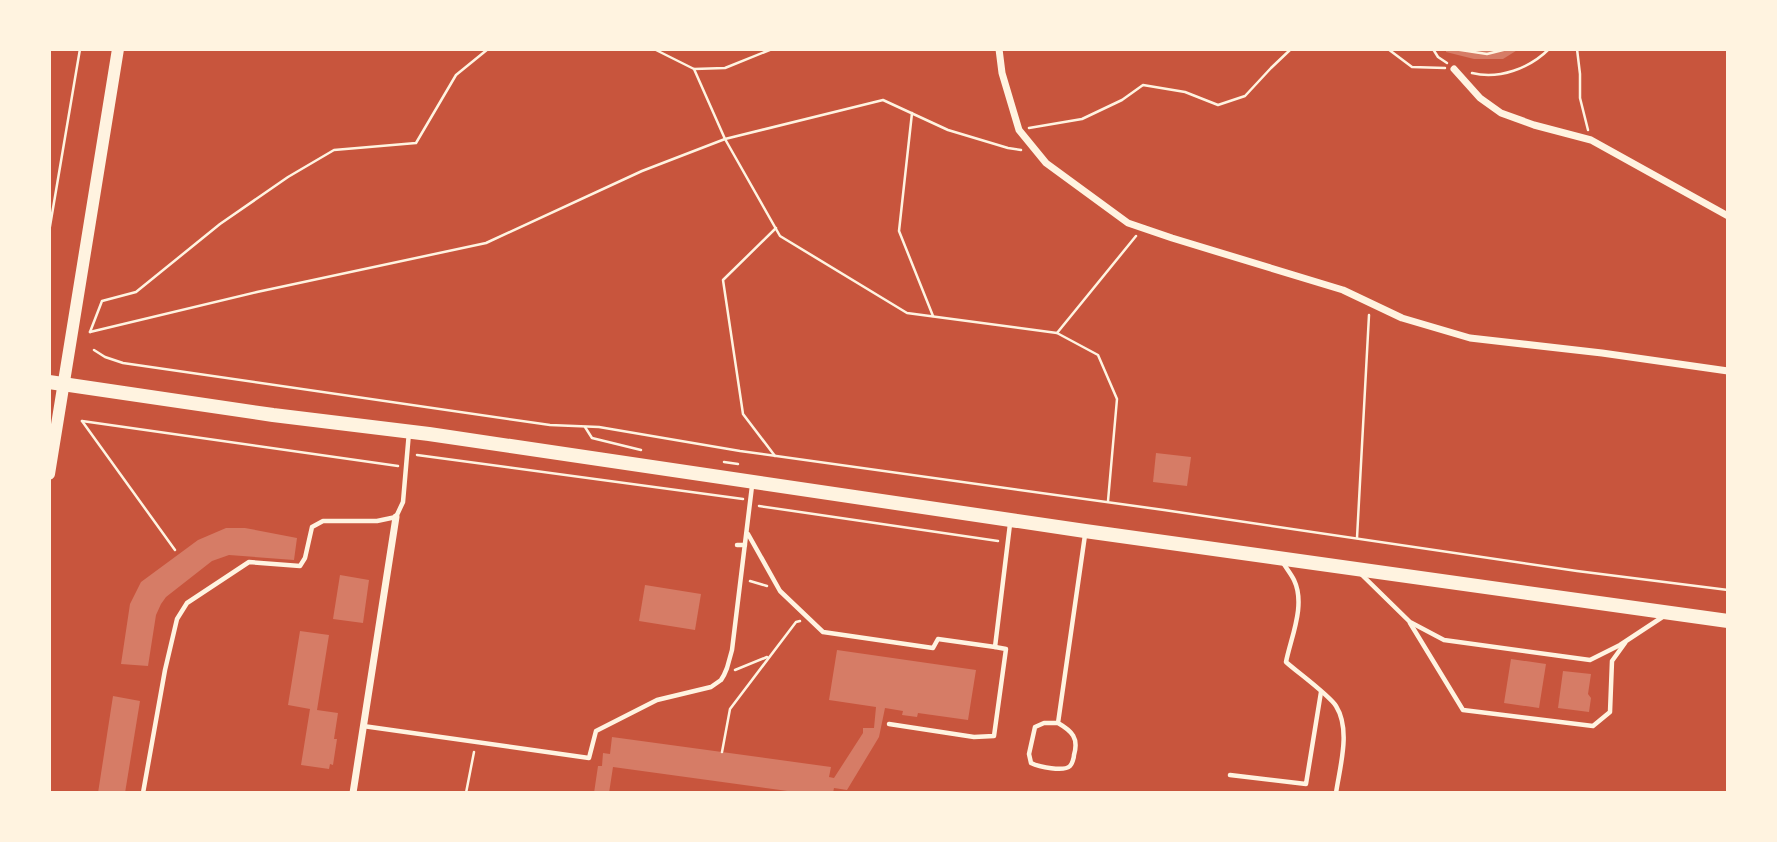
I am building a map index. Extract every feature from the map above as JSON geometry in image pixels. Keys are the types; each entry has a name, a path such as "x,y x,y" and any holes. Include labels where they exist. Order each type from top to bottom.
{"main road":[{"path":"49,474 56,383 118,49"},
{"path":"56,383 1728,621"}],"street":[{"path":"999,49 1002,73 1019,130 1046,163 1128,223 1343,290 1402,318 1470,338 1728,371"},
{"path":"1454,69 1480,98 1501,113 1591,140 1728,216"},
{"path":"353,793 396,517"}],"lane":[{"path":"143,793 177,618 187,603 249,562 300,566 305,558 312,527 317,523 377,521 396,517 403,502 409,432"},
{"path":"363,726 589,758 596,731 657,700 711,687 724,675 732,650 753,481"},
{"path":"995,647 1010,520"},
{"path":"1058,723 1085,531"},
{"path":"747,533 780,591 823,632 933,648 938,639 1006,649 994,736 974,737 890,724"},
{"path":"737,545 745,545"},
{"path":"1280,558 1295,581 1299,602 1297,622 1286,662 1335,704 1343,721 1343,745 1336,793"},
{"path":"1356,569 1410,622 1463,710 1593,726 1610,712 1612,661 1628,639"},
{"path":"1410,622 1444,640 1590,660 1668,613"},
{"path":"1230,775 1306,784 1321,692"},
{"path":"1044,723 1058,723 1074,735 1076,747 1072,765 1062,768 1040,767 1031,763 1029,754 1035,727 1044,723"}],"path":[{"path":"49,232 80,49"},
{"path":"488,49 456,75 416,143 334,149 288,177 220,225 136,292 102,301 90,332 257,292 486,243 642,171 725,139 883,100 948,130 1008,148 1037,152"},
{"path":"654,49 694,69 725,68 772,49"},
{"path":"1019,130 1082,120 1122,100 1143,85 1185,92 1218,105 1245,96 1291,49"},
{"path":"1388,49 1412,67 1454,69 1483,76 1517,70 1549,49"},
{"path":"1433,49 1438,57 1454,69"},
{"path":"1454,49 1487,54 1507,49"},
{"path":"1577,49 1580,98 1591,140"},
{"path":"694,69 725,139 780,236 907,313 1057,333 1098,355 1117,399 1107,502"},
{"path":"912,113 899,230 933,316"},
{"path":"775,456 743,414 723,280 776,228"},
{"path":"1057,333 1143,228"},
{"path":"1357,538 1369,302"},
{"path":"94,350 123,363 550,425 599,427 775,456 1577,571 1728,590"},
{"path":"175,550 82,421 406,467 416,455 744,499 763,507 1008,542"},
{"path":"584,426 592,438 642,450"},
{"path":"714,461 738,464"},
{"path":"741,578 780,591"},
{"path":"722,752 730,709 796,622 813,621"},
{"path":"724,675 770,655"},
{"path":"466,793 477,742"}],"building":[{"path":"1446,49 1519,49 1503,59 1474,59 1446,52"},
{"path":"1156,453 1191,457 1187,486 1153,482"},
{"path":"226,528 245,528 297,538 294,560 229,555 212,561 166,597 161,604 156,615 148,666 121,664 130,604 141,582 198,540"},
{"path":"340,575 369,580 363,623 333,619"},
{"path":"645,585 701,594 695,630 639,621"},
{"path":"300,631 329,635 317,710 338,713 333,765 330,764 329,769 301,765 310,709 288,705"},
{"path":"837,650 976,670 968,720 918,713 917,717 902,715 903,711 885,708 879,737 847,790 834,788 833,793 802,793 613,767 609,793 594,793 598,766 602,766 603,753 610,754 612,737 831,767 829,777 834,778 863,733 863,728 874,728 876,707 829,700"},
{"path":"1511,659 1546,664 1539,708 1504,703"},
{"path":"1563,671 1591,674 1589,712 1558,708"},
{"path":"113,696 140,701 125,793 98,793"}]}
